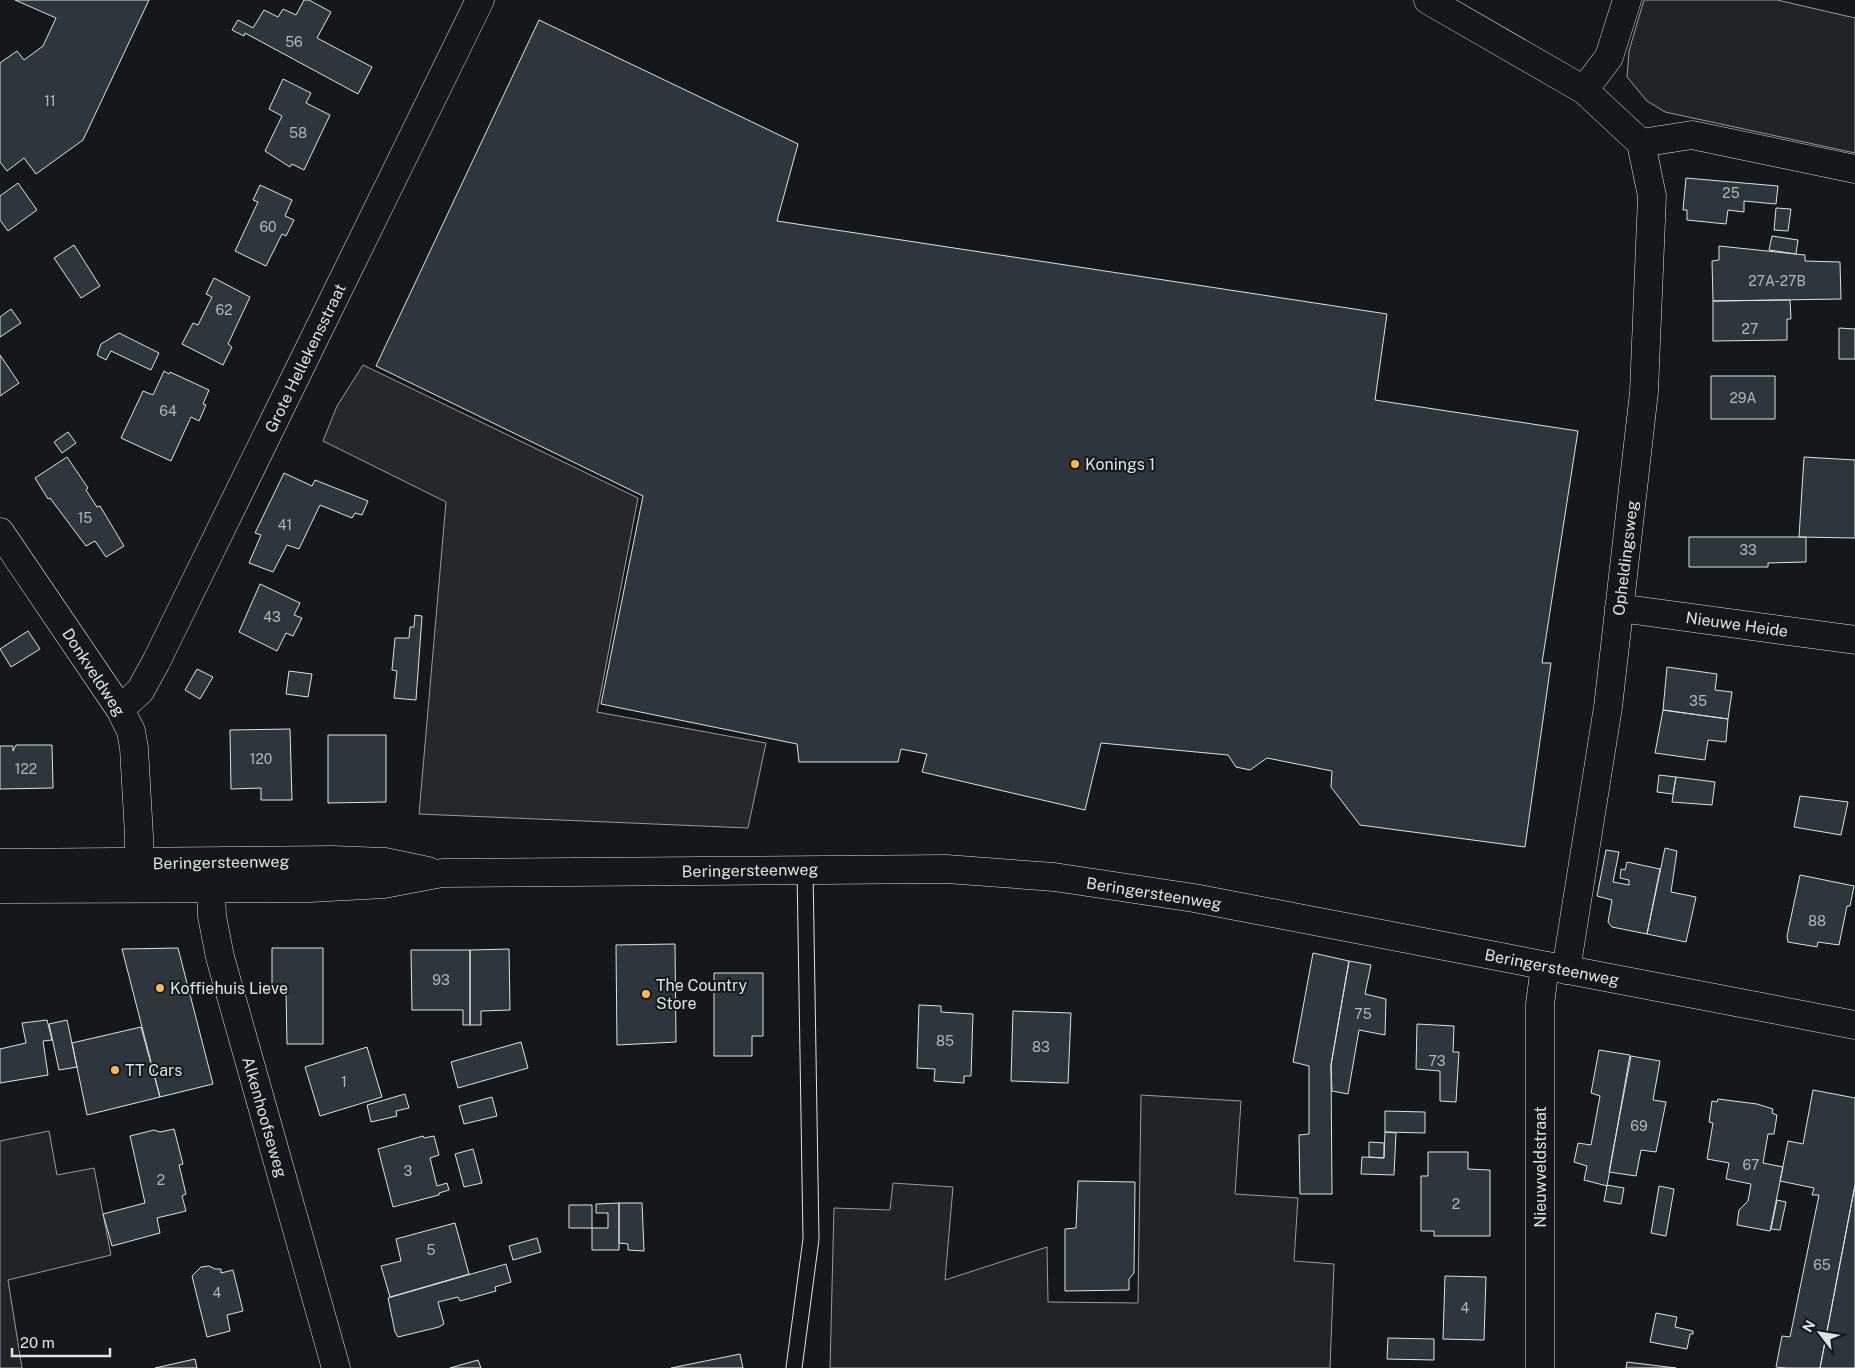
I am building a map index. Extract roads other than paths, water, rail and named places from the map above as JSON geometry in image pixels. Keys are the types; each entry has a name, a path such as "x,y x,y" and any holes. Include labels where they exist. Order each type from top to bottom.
{"street":[{"name":"Grote Hellekensstraat","path":"120,709 140,691 156,662 480,0"},
{"path":"1428,0 1584,90 1641,143 1692,135 1855,169"},
{"path":"1584,90 1609,57 1627,0"},
{"name":"Opheldingsweg","path":"1556,968 1608,707 1644,392 1652,196 1641,143"},
{"name":"Donkveldweg","path":"0,532 120,709 131,731 134,748 139,863 138,890"},
{"name":"Nieuwe Heide","path":"1619,608 1855,640"},
{"name":"Beringersteenweg","path":"0,863 139,863 210,876 310,888 384,884 442,873 946,869 1054,877 1194,898 1855,1025"},
{"name":"Beringersteenweg","path":"0,890 138,890 210,876"},
{"name":"Alkenhoofseweg","path":"210,876 212,916 220,956 336,1368"},
{"name":"Nieuwveldstraat","path":"1540,1368 1540,1004 1556,968"}],"lane":[{"path":"794,1368 811,1239 805,870"}],"place":[{"name":"Konings 1","path":"1075,464"},
{"name":"Koffiehuis Lieve","path":"160,988"},
{"name":"The Country Store","path":"646,994"},
{"name":"TT Cars","path":"115,1070"}]}
